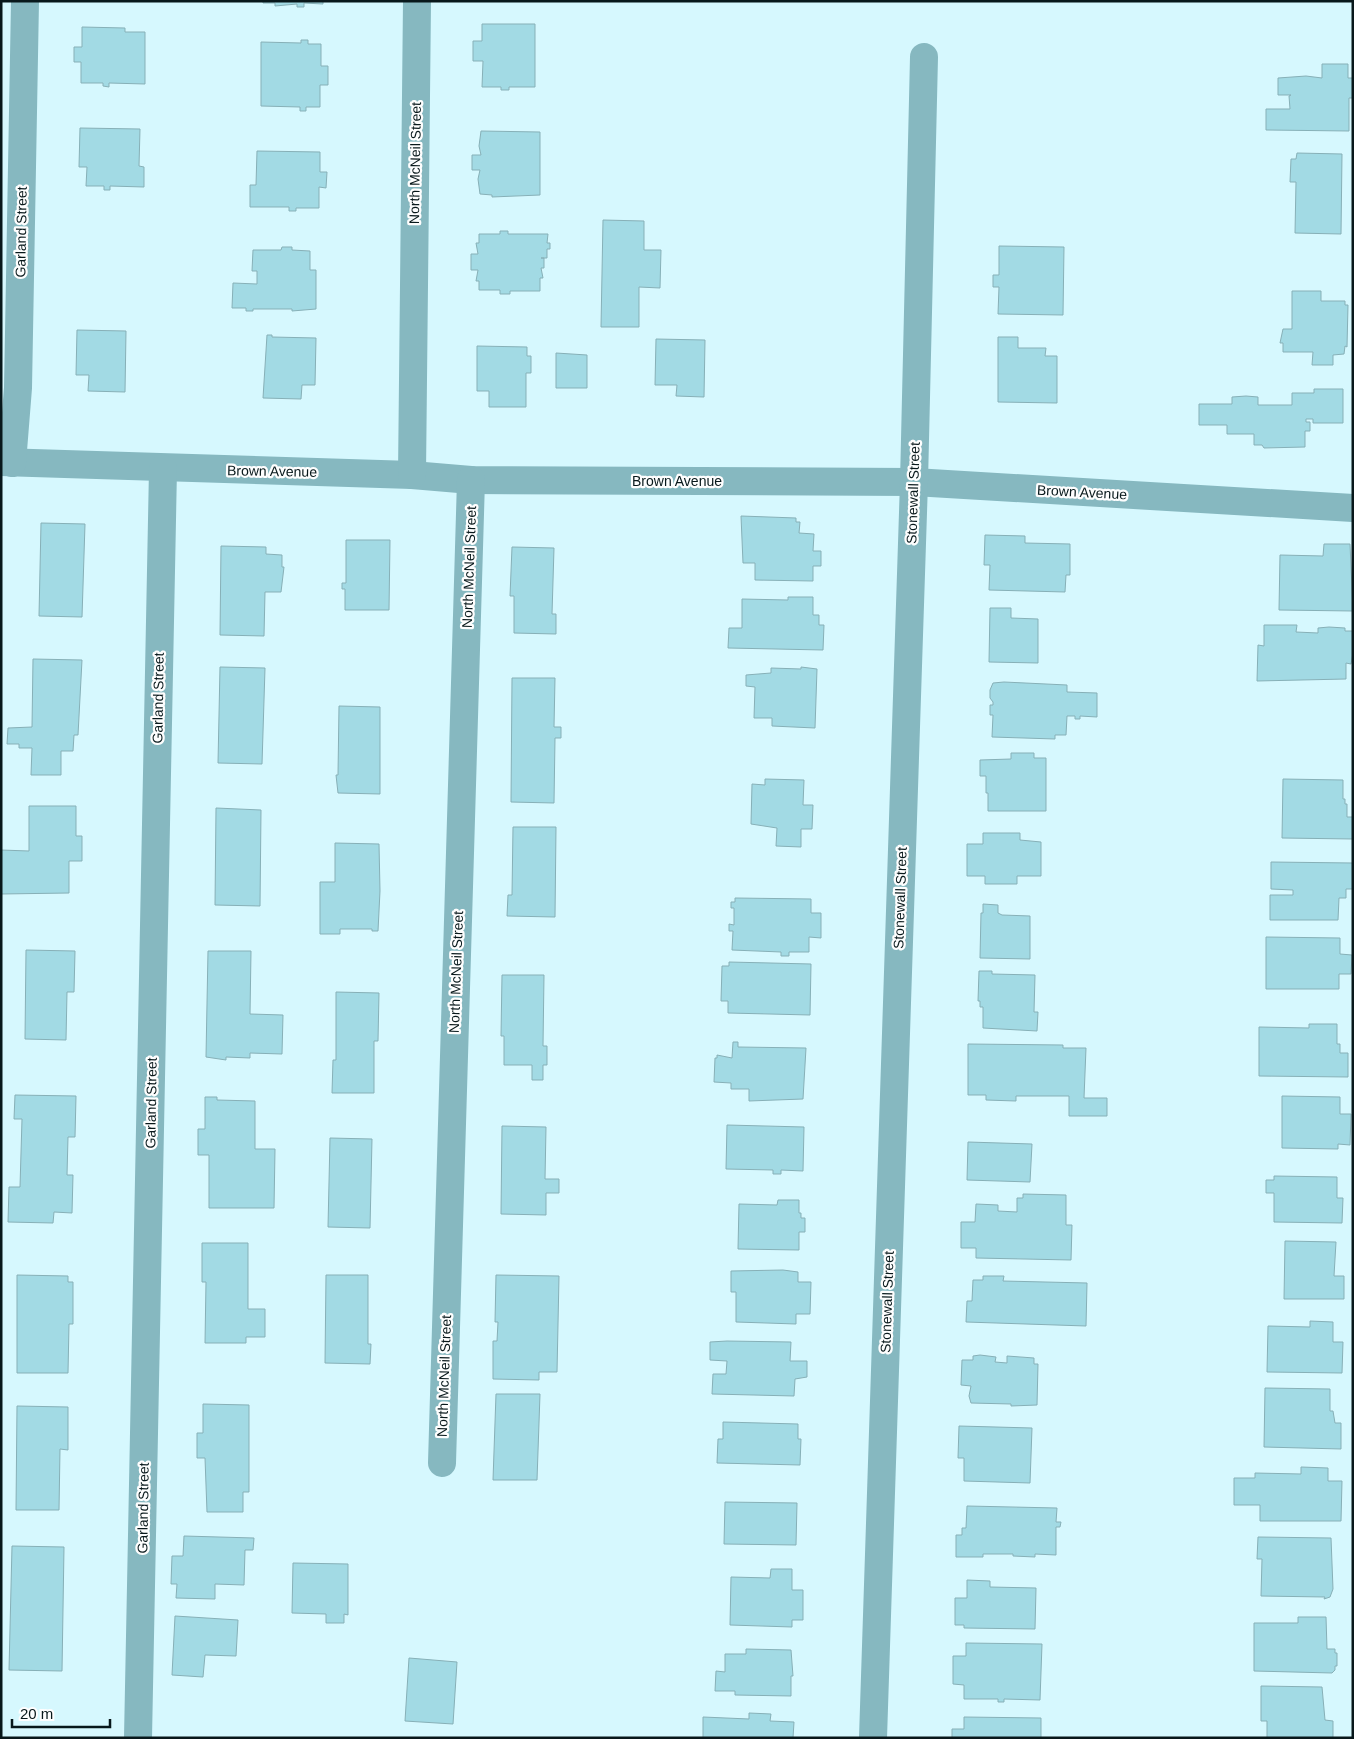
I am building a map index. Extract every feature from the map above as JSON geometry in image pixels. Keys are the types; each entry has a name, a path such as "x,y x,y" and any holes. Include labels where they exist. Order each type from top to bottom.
{"street":[{"name":"Garland Street","path":"6,462 18,388 25,1"},
{"name":"North McNeil Street","path":"412,475 417,1"},
{"name":"Stonewall Street","path":"873,1738 914,482 924,58"},
{"name":"Brown Avenue","path":"6,462 163,469 412,475 471,480 914,482 1353,508"},
{"name":"Garland Street","path":"138,1738 163,469"},
{"name":"North McNeil Street","path":"442,1463 471,480"}],"building":[{"path":"263,1 323,1 323,4 304,3 304,7 297,7 297,4 275,6 275,3 263,3"},
{"path":"482,24 535,24 535,87 509,87 509,90 501,90 501,87 482,87 483,61 473,61 473,41 482,41"},
{"path":"82,27 125,28 125,32 145,32 145,84 109,83 109,87 103,86 103,83 81,83 81,62 74,62 74,47 82,47"},
{"path":"301,40 308,40 308,44 321,44 321,66 328,66 328,85 320,85 320,107 306,107 306,111 300,111 300,107 261,106 261,42 301,43"},
{"path":"1322,64 1348,64 1348,78 1353,78 1353,98 1349,98 1349,131 1266,130 1266,109 1290,109 1289,96 1291,95 1278,95 1278,78 1306,76 1322,78"},
{"path":"80,128 140,129 139,166 144,167 144,187 110,186 110,190 104,190 104,186 86,186 87,167 79,167"},
{"path":"481,131 540,132 540,195 492,197 492,195 480,194 478,179 480,170 472,170 472,155 481,155 479,146"},
{"path":"257,151 320,152 320,172 327,172 326,188 319,187 319,208 296,208 296,211 289,211 289,207 250,207 250,185 256,185"},
{"path":"1297,153 1342,154 1341,234 1295,233 1296,182 1290,182 1291,159 1296,159"},
{"path":"603,220 644,221 644,250 661,250 660,288 639,287 639,327 601,327"},
{"path":"500,231 508,231 508,234 548,234 547,243 550,243 550,249 547,249 547,258 544,258 544,268 541,268 543,278 540,278 540,291 510,291 510,294 500,294 500,290 479,290 479,281 476,281 478,270 471,270 471,254 478,254 476,243 479,243 479,234 500,234"},
{"path":"999,246 1064,247 1063,315 998,314 999,287 993,287 993,275 999,275"},
{"path":"282,247 292,247 292,250 310,251 310,270 316,270 316,309 292,311 292,309 253,309 253,311 246,311 246,308 232,308 233,283 257,284 257,271 252,271 253,250 281,250"},
{"path":"1292,291 1321,291 1321,301 1345,301 1345,305 1348,305 1347,347 1345,346 1344,354 1333,355 1333,365 1312,365 1313,352 1283,352 1283,343 1280,343 1283,329 1292,329"},
{"path":"77,330 126,331 125,392 88,391 89,375 76,375"},
{"path":"267,335 272,335 272,337 316,338 315,385 302,385 301,399 263,398"},
{"path":"998,337 1018,337 1018,348 1046,348 1045,356 1057,356 1057,403 998,402"},
{"path":"656,339 705,340 704,397 676,396 677,385 655,385"},
{"path":"477,346 527,347 527,356 531,356 531,373 526,373 526,407 489,407 489,391 477,391"},
{"path":"556,353 587,355 587,388 556,388"},
{"path":"1314,389 1343,389 1343,423 1313,423 1313,419 1306,419 1306,422 1310,422 1310,431 1305,431 1305,447 1264,448 1262,445 1254,445 1254,434 1227,434 1227,425 1199,425 1199,404 1232,404 1232,397 1246,396 1258,397 1258,405 1292,405 1292,393 1314,393"},
{"path":"741,516 796,518 796,522 800,522 799,533 814,534 813,551 821,551 821,566 813,566 813,581 755,580 755,563 743,563"},
{"path":"41,523 85,524 82,617 39,616"},
{"path":"985,535 1025,536 1025,543 1070,544 1070,575 1066,575 1065,592 989,590 990,565 984,565"},
{"path":"346,540 390,540 389,610 345,610 345,589 342,589 342,583 346,583"},
{"path":"1324,544 1350,544 1353,611 1279,610 1280,555 1323,556"},
{"path":"221,546 266,547 266,554 282,555 282,567 284,567 281,592 265,592 264,636 220,635"},
{"path":"512,547 554,548 552,614 556,614 556,634 514,633 514,596 510,596"},
{"path":"788,597 813,597 813,615 819,615 819,625 824,625 823,650 728,648 729,628 742,628 742,599 788,600"},
{"path":"990,608 1011,608 1011,618 1038,619 1038,663 989,662"},
{"path":"1264,625 1297,625 1296,632 1318,633 1318,628 1329,627 1345,628 1345,631 1353,631 1353,653 1351,664 1346,663 1346,679 1257,681 1258,645 1264,646"},
{"path":"33,659 82,660 78,735 74,735 73,751 61,751 61,775 31,775 32,748 19,748 19,744 7,744 8,728 32,727"},
{"path":"220,667 265,668 262,764 218,763"},
{"path":"801,667 817,669 815,728 772,726 772,718 754,718 755,687 746,686 746,675 771,673 771,668 801,669"},
{"path":"512,678 555,678 554,727 561,727 561,738 555,738 554,803 511,802"},
{"path":"993,683 1067,685 1067,692 1097,693 1097,717 1080,716 1080,719 1075,719 1075,716 1067,716 1066,735 1055,735 1055,739 992,737 993,715 990,715 990,705 993,705 993,702 990,698 990,690"},
{"path":"339,706 380,707 380,794 338,793 336,775 338,775"},
{"path":"1011,753 1034,753 1034,758 1046,758 1046,811 988,811 986,776 980,776 980,760 1011,759"},
{"path":"765,779 804,780 803,805 813,805 812,829 801,829 801,847 776,846 777,828 751,824 752,784 765,785"},
{"path":"1283,779 1343,780 1343,799 1345,799 1345,804 1347,804 1347,817 1353,817 1353,839 1282,838"},
{"path":"29,806 76,806 76,836 82,836 82,861 69,861 69,893 1,894 1,850 29,851"},
{"path":"216,808 261,810 260,906 215,905"},
{"path":"513,827 556,827 555,917 507,916 508,895 512,895"},
{"path":"983,833 1020,833 1020,840 1041,842 1041,876 1017,876 1017,884 985,884 985,876 967,876 967,844 983,844"},
{"path":"335,843 379,844 380,891 378,931 372,931 372,929 340,929 340,934 320,934 320,882 335,882"},
{"path":"1271,862 1353,863 1353,889 1346,889 1346,898 1339,898 1338,920 1270,920 1270,895 1293,895 1293,890 1271,889"},
{"path":"735,898 811,899 811,913 821,913 821,938 809,937 809,952 789,952 789,956 781,956 781,952 732,950 733,931 729,931 729,924 734,925 734,908 731,908 731,902 735,902"},
{"path":"983,904 998,905 998,913 1002,915 1030,916 1030,959 980,958"},
{"path":"1266,937 1340,938 1340,954 1352,955 1351,974 1339,974 1339,989 1266,989"},
{"path":"26,950 75,951 74,992 67,992 66,1040 25,1039"},
{"path":"208,951 251,951 250,1014 283,1015 282,1054 250,1053 250,1058 226,1057 226,1060 206,1057"},
{"path":"729,962 811,964 810,1015 728,1013 728,1001 721,1001 722,966 729,966"},
{"path":"979,971 992,971 992,974 1035,975 1034,1012 1038,1012 1037,1031 983,1028 983,1007 980,1007 980,1001 978,1001"},
{"path":"502,975 544,975 543,1046 547,1046 547,1065 543,1065 543,1080 532,1080 532,1065 504,1065 504,1036 501,1036"},
{"path":"336,992 379,993 378,1041 374,1041 374,1093 332,1093 333,1060 336,1060"},
{"path":"1309,1024 1337,1024 1337,1044 1340,1044 1340,1053 1348,1053 1348,1077 1259,1076 1259,1027 1309,1028"},
{"path":"733,1042 738,1042 738,1047 806,1048 803,1099 749,1101 749,1089 731,1089 731,1083 714,1082 715,1058 717,1058 717,1055 732,1058"},
{"path":"968,1044 1063,1045 1063,1048 1086,1048 1084,1098 1107,1098 1107,1116 1069,1116 1069,1096 1016,1096 1016,1101 986,1100 986,1095 968,1095"},
{"path":"15,1095 76,1096 75,1137 68,1137 67,1175 73,1175 72,1213 54,1212 53,1223 8,1222 9,1187 20,1187 22,1119 14,1119"},
{"path":"1282,1096 1340,1097 1340,1114 1351,1114 1350,1145 1338,1144 1338,1149 1282,1148"},
{"path":"205,1097 217,1097 217,1100 255,1101 255,1149 275,1149 274,1208 209,1208 209,1155 198,1155 198,1129 205,1129"},
{"path":"727,1125 804,1127 803,1171 781,1170 781,1174 773,1174 773,1170 726,1169"},
{"path":"502,1126 546,1127 545,1179 559,1179 559,1193 546,1193 546,1215 501,1214"},
{"path":"330,1138 372,1139 370,1228 328,1227"},
{"path":"968,1142 1032,1144 1030,1182 967,1180"},
{"path":"1274,1176 1337,1177 1337,1198 1343,1198 1342,1223 1274,1222 1274,1193 1266,1193 1266,1180 1274,1180"},
{"path":"1023,1194 1066,1195 1066,1225 1072,1225 1071,1260 976,1258 976,1248 961,1248 961,1222 975,1222 976,1204 998,1205 998,1211 1017,1212 1017,1198 1023,1198"},
{"path":"778,1200 799,1200 799,1213 801,1213 801,1218 805,1218 805,1232 799,1232 799,1250 738,1249 739,1204 777,1205"},
{"path":"1285,1241 1336,1242 1334,1276 1344,1276 1344,1299 1284,1299"},
{"path":"202,1243 248,1243 248,1309 265,1309 265,1337 246,1337 246,1343 205,1343 206,1282 202,1282"},
{"path":"783,1270 798,1272 798,1282 811,1282 810,1314 796,1314 796,1324 736,1322 736,1292 731,1292 731,1271"},
{"path":"17,1275 68,1276 68,1282 73,1282 73,1324 69,1324 68,1373 17,1373"},
{"path":"326,1275 368,1275 368,1344 371,1344 370,1364 325,1363"},
{"path":"496,1275 559,1276 557,1372 539,1372 539,1380 493,1379 493,1341 497,1341 498,1322 495,1322"},
{"path":"983,1276 1004,1276 1003,1281 1087,1283 1086,1326 966,1322 967,1301 972,1301 973,1280 983,1280"},
{"path":"1310,1321 1333,1322 1333,1342 1343,1342 1342,1373 1267,1372 1268,1326 1310,1327"},
{"path":"710,1342 791,1342 790,1361 807,1361 807,1377 795,1379 794,1396 712,1394 713,1374 726,1374 727,1361 710,1360"},
{"path":"973,1356 996,1357 995,1362 1007,1363 1007,1356 1034,1358 1034,1364 1038,1364 1037,1405 1011,1406 1011,1404 971,1403 969,1396 971,1386 961,1385 962,1360 973,1360"},
{"path":"1265,1388 1330,1389 1330,1411 1333,1411 1335,1423 1341,1423 1341,1449 1264,1447"},
{"path":"496,1394 540,1394 537,1480 493,1480"},
{"path":"203,1404 249,1405 249,1492 243,1492 243,1512 207,1512 205,1458 197,1458 197,1433 203,1433"},
{"path":"17,1406 68,1407 68,1450 60,1449 59,1510 16,1510"},
{"path":"723,1422 798,1424 798,1439 801,1439 800,1465 717,1463 718,1439 723,1439"},
{"path":"959,1426 1032,1428 1030,1483 964,1481 964,1458 958,1458"},
{"path":"1301,1467 1328,1468 1328,1481 1342,1481 1341,1521 1260,1521 1260,1505 1234,1505 1234,1478 1255,1478 1255,1473 1301,1474"},
{"path":"725,1502 797,1503 796,1545 724,1544"},
{"path":"967,1506 1057,1508 1056,1522 1061,1522 1060,1527 1056,1527 1056,1555 1035,1554 1035,1557 1013,1556 1013,1554 983,1554 983,1557 956,1557 956,1535 962,1535 962,1528 966,1528"},
{"path":"184,1536 254,1538 253,1550 245,1550 244,1585 215,1584 215,1599 176,1598 177,1584 171,1584 172,1556 183,1556"},
{"path":"1258,1537 1331,1538 1333,1589 1330,1597 1324,1599 1325,1597 1261,1596 1262,1559 1257,1559"},
{"path":"12,1546 64,1547 62,1671 9,1670"},
{"path":"293,1563 348,1564 348,1615 344,1614 344,1623 326,1623 326,1614 292,1613"},
{"path":"771,1569 792,1569 792,1590 803,1590 803,1620 792,1620 792,1627 730,1625 731,1577 770,1578"},
{"path":"967,1580 990,1581 990,1587 1036,1588 1035,1629 964,1628 964,1625 955,1625 955,1598 967,1598"},
{"path":"175,1616 238,1620 236,1656 205,1655 203,1677 172,1675"},
{"path":"1298,1617 1326,1617 1327,1649 1335,1649 1335,1653 1337,1653 1337,1666 1335,1666 1335,1670 1332,1673 1254,1671 1254,1623 1298,1623"},
{"path":"966,1643 1042,1644 1040,1700 1004,1699 1004,1702 998,1702 998,1699 964,1699 964,1685 953,1684 953,1656 966,1656"},
{"path":"746,1649 791,1650 793,1676 791,1676 791,1696 735,1695 735,1691 715,1691 716,1671 725,1672 725,1654 746,1654"},
{"path":"409,1658 457,1662 453,1724 405,1721"},
{"path":"1261,1686 1322,1687 1325,1720 1333,1721 1333,1738 1267,1738 1267,1721 1261,1721"},
{"path":"749,1713 771,1714 770,1721 794,1722 793,1738 703,1738 703,1717 749,1719"},
{"path":"964,1717 1041,1718 1041,1738 952,1738 952,1729 964,1729"}]}
